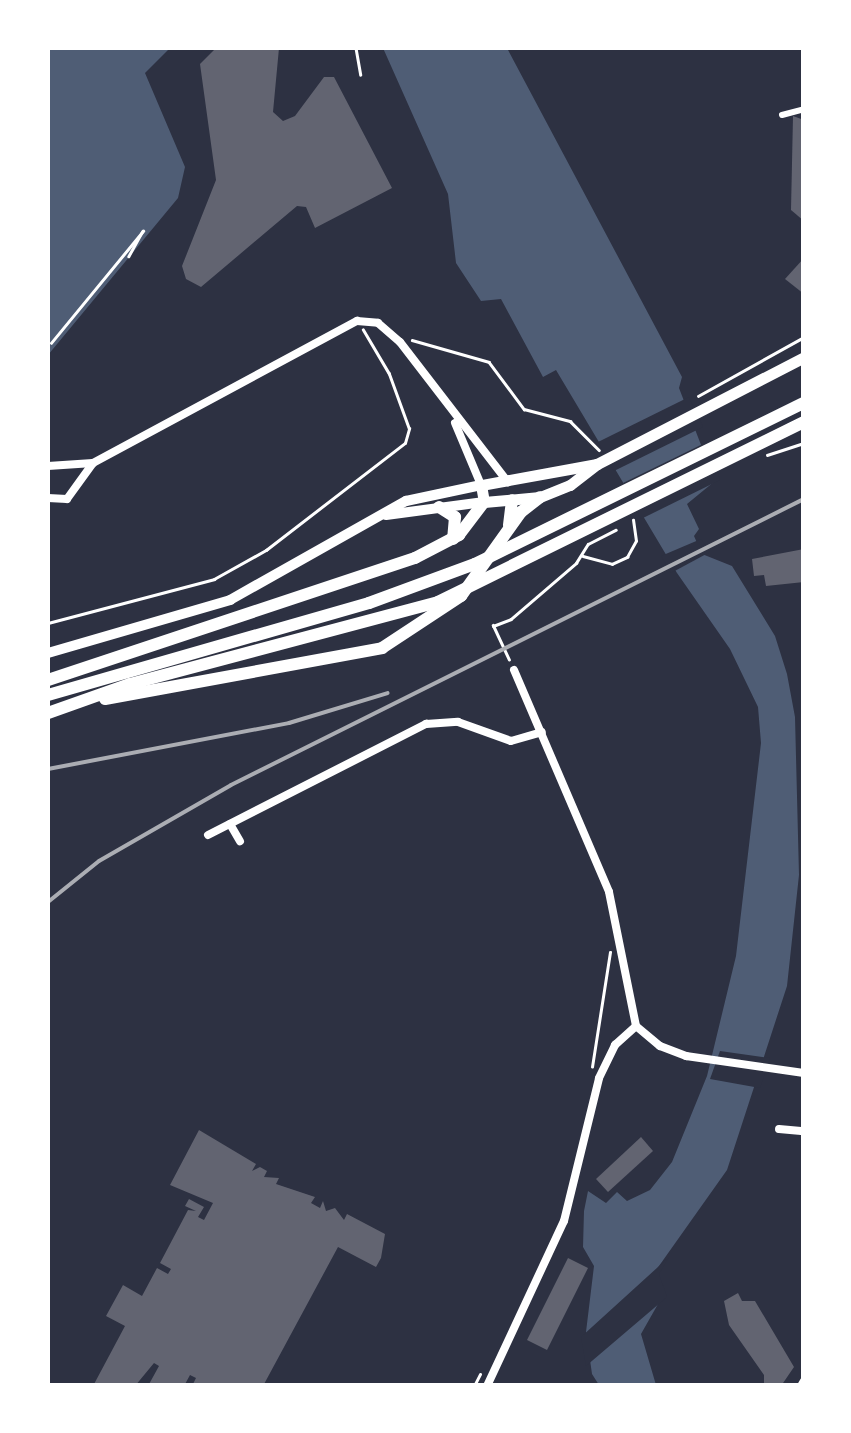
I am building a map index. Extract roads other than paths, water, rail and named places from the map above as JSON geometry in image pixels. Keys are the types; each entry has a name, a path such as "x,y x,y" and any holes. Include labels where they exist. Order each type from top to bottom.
{"main road":[{"path":"484,502 515,509 804,356"},
{"path":"48,695 370,603 575,520 804,402"},
{"path":"48,713 68,704 438,602 764,450 804,422"},
{"path":"484,502 480,485 597,464"},
{"path":"68,704 350,658 412,634 448,608 506,532 515,509 508,482"},
{"path":"48,680 396,564 453,539 484,502"},
{"path":"439,507 455,517 453,539"}],"street":[{"path":"782,115 804,109"},
{"path":"48,498 67,499 93,464 347,323 378,323 400,342 451,414 508,482"},
{"path":"48,653 243,594 406,501 480,485 451,414"},
{"path":"48,466 93,464"},
{"path":"377,516 484,502"},
{"path":"514,670 609,892 636,1026 670,1051 804,1072"},
{"path":"208,835 426,724 458,722 511,741 542,732"},
{"path":"230,824 240,841"},
{"path":"487,1386 564,1222 599,1078 615,1045 636,1026"},
{"path":"778,1129 804,1130"}],"water":[{"path":"48,48 170,48 145,73 185,167 178,198 48,355"},
{"path":"383,48 507,48 682,377 679,388 715,481 687,504 699,529 694,536 702,554 732,566 775,636 787,674 795,717 799,875 787,986 727,1170 654,1273 662,1297 641,1334 656,1385 599,1385 592,1374 586,1332 594,1266 583,1247 584,1211 588,1191 606,1203 617,1192 627,1201 650,1190 672,1162 707,1076 736,956 761,743 758,707 730,649 677,573 556,370 543,377 501,299 481,301 456,263 448,194"}],"railway":[{"path":"48,902 99,861 231,785 804,499"},
{"path":"48,769 289,723 388,693"}]}
